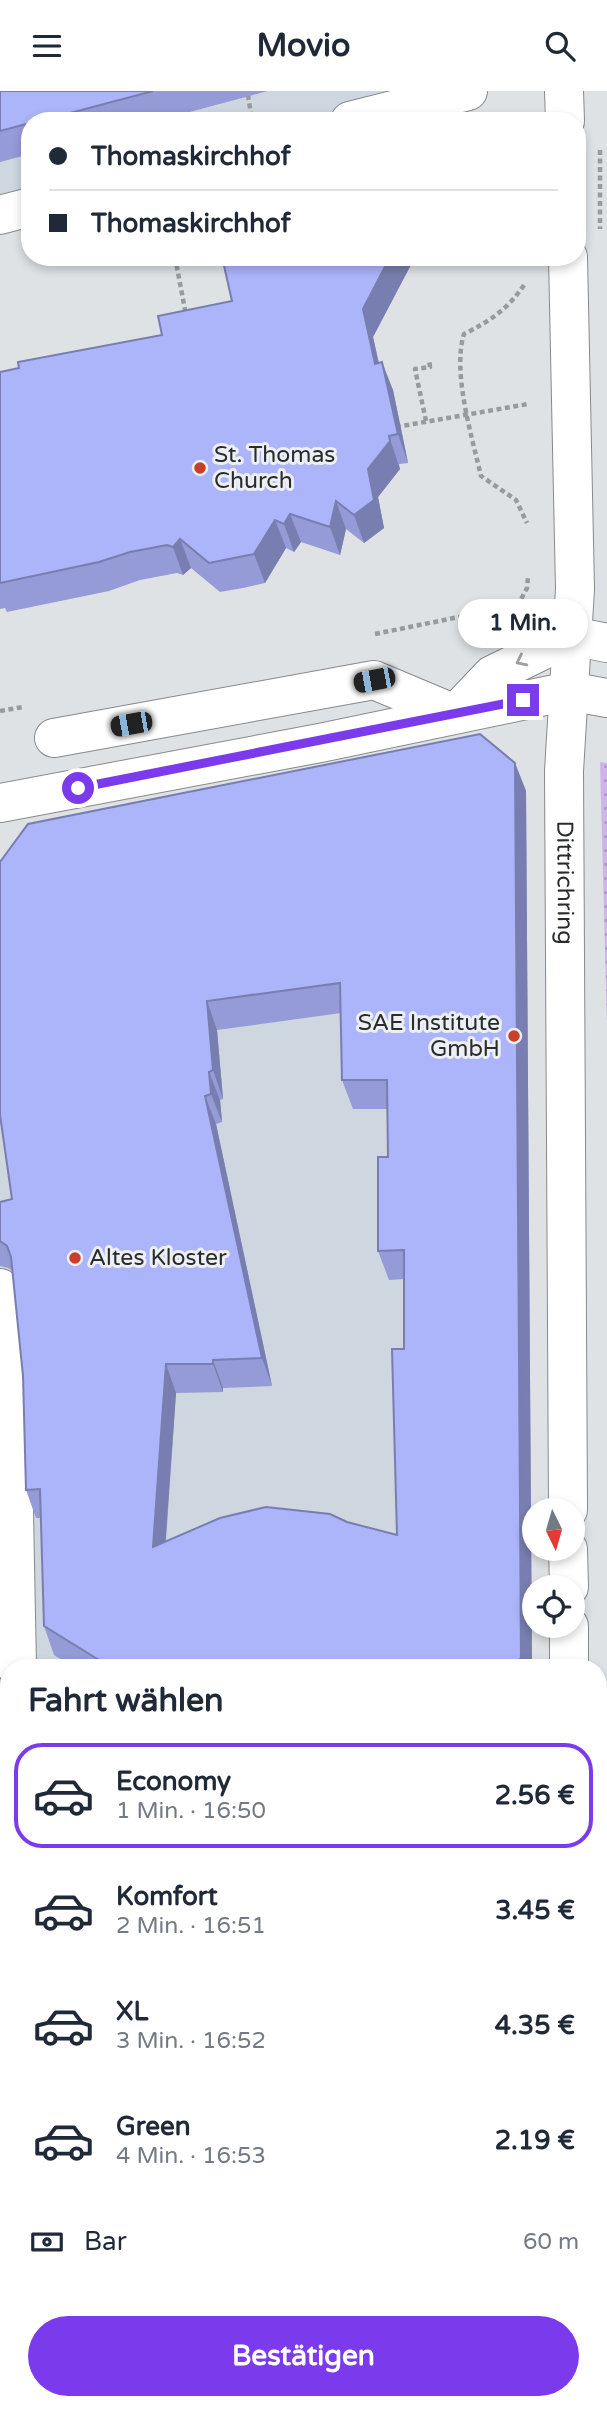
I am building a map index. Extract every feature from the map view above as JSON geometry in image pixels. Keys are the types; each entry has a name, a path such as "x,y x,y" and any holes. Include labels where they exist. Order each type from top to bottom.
{"street":[{"path":"385,112 468,91"},
{"path":"564,91 565,112"},
{"path":"0,215 21,209"},
{"name":"Dittrichring","path":"568,266 575,589 590,640 569,691 564,771 568,1498"},
{"path":"455,714 492,675 590,640"},
{"path":"54,738 374,680 455,714"},
{"path":"0,803 569,691 607,698"},
{"path":"0,1287 12,1407 17,1659"},
{"path":"569,1638 569,1659"}],"path":[{"path":"248,95 250,112"},
{"path":"177,266 188,328"},
{"path":"527,282 512,303 493,320 464,334 461,347 467,413 481,476 516,500 526,518 527,528"},
{"path":"426,422 415,369 430,367 429,360"},
{"path":"396,427 571,397"},
{"path":"365,636 518,605 527,588 528,575"},
{"path":"0,711 27,706"}],"shaded area":[{"path":"0,91 469,91 388,112 21,112 21,209 0,215"},
{"path":"600,762 607,763 607,1025"},
{"path":"491,763 524,1498 522,1498 522,1561 527,1561 528,1575 522,1575 522,1638 531,1638 532,1659 0,1659 0,905"}],"building":[{"path":"0,91 153,91 74,112 21,112 21,125 0,131"},
{"name":"St. Thomas Church","path":"224,266 385,266 363,309 375,364 382,362 398,434 389,436 390,441 368,469 374,500 354,515 336,501 330,527 290,514 284,524 275,520 254,554 209,563 180,539 173,547 167,545 130,552 99,562 0,583 0,372 19,368 18,362 162,335 158,316 232,301"},
{"path":"480,734 515,763 520,1659 97,1659 44,1626 40,1489 26,1490 23,1376 11,1257 7,1246 0,1241 0,1202 12,1199 0,1115 0,862 28,824","holes":["340,983 342,1080 387,1080 388,1157 378,1157 378,1251 404,1250 404,1349 392,1349 397,1535 347,1522 330,1514 266,1507 220,1518 153,1547 166,1364 213,1364 213,1360 262,1358 205,1096 211,1094 209,1072 213,1070 207,1001"]}],"place":[{"name":"St. Thomas Church","path":"200,468"},
{"name":"SAE Institute GmbH","path":"514,1036"},
{"name":"Altes Kloster","path":"75,1258"}],"route":[{"path":"78,788 320,743 523,700"}]}
